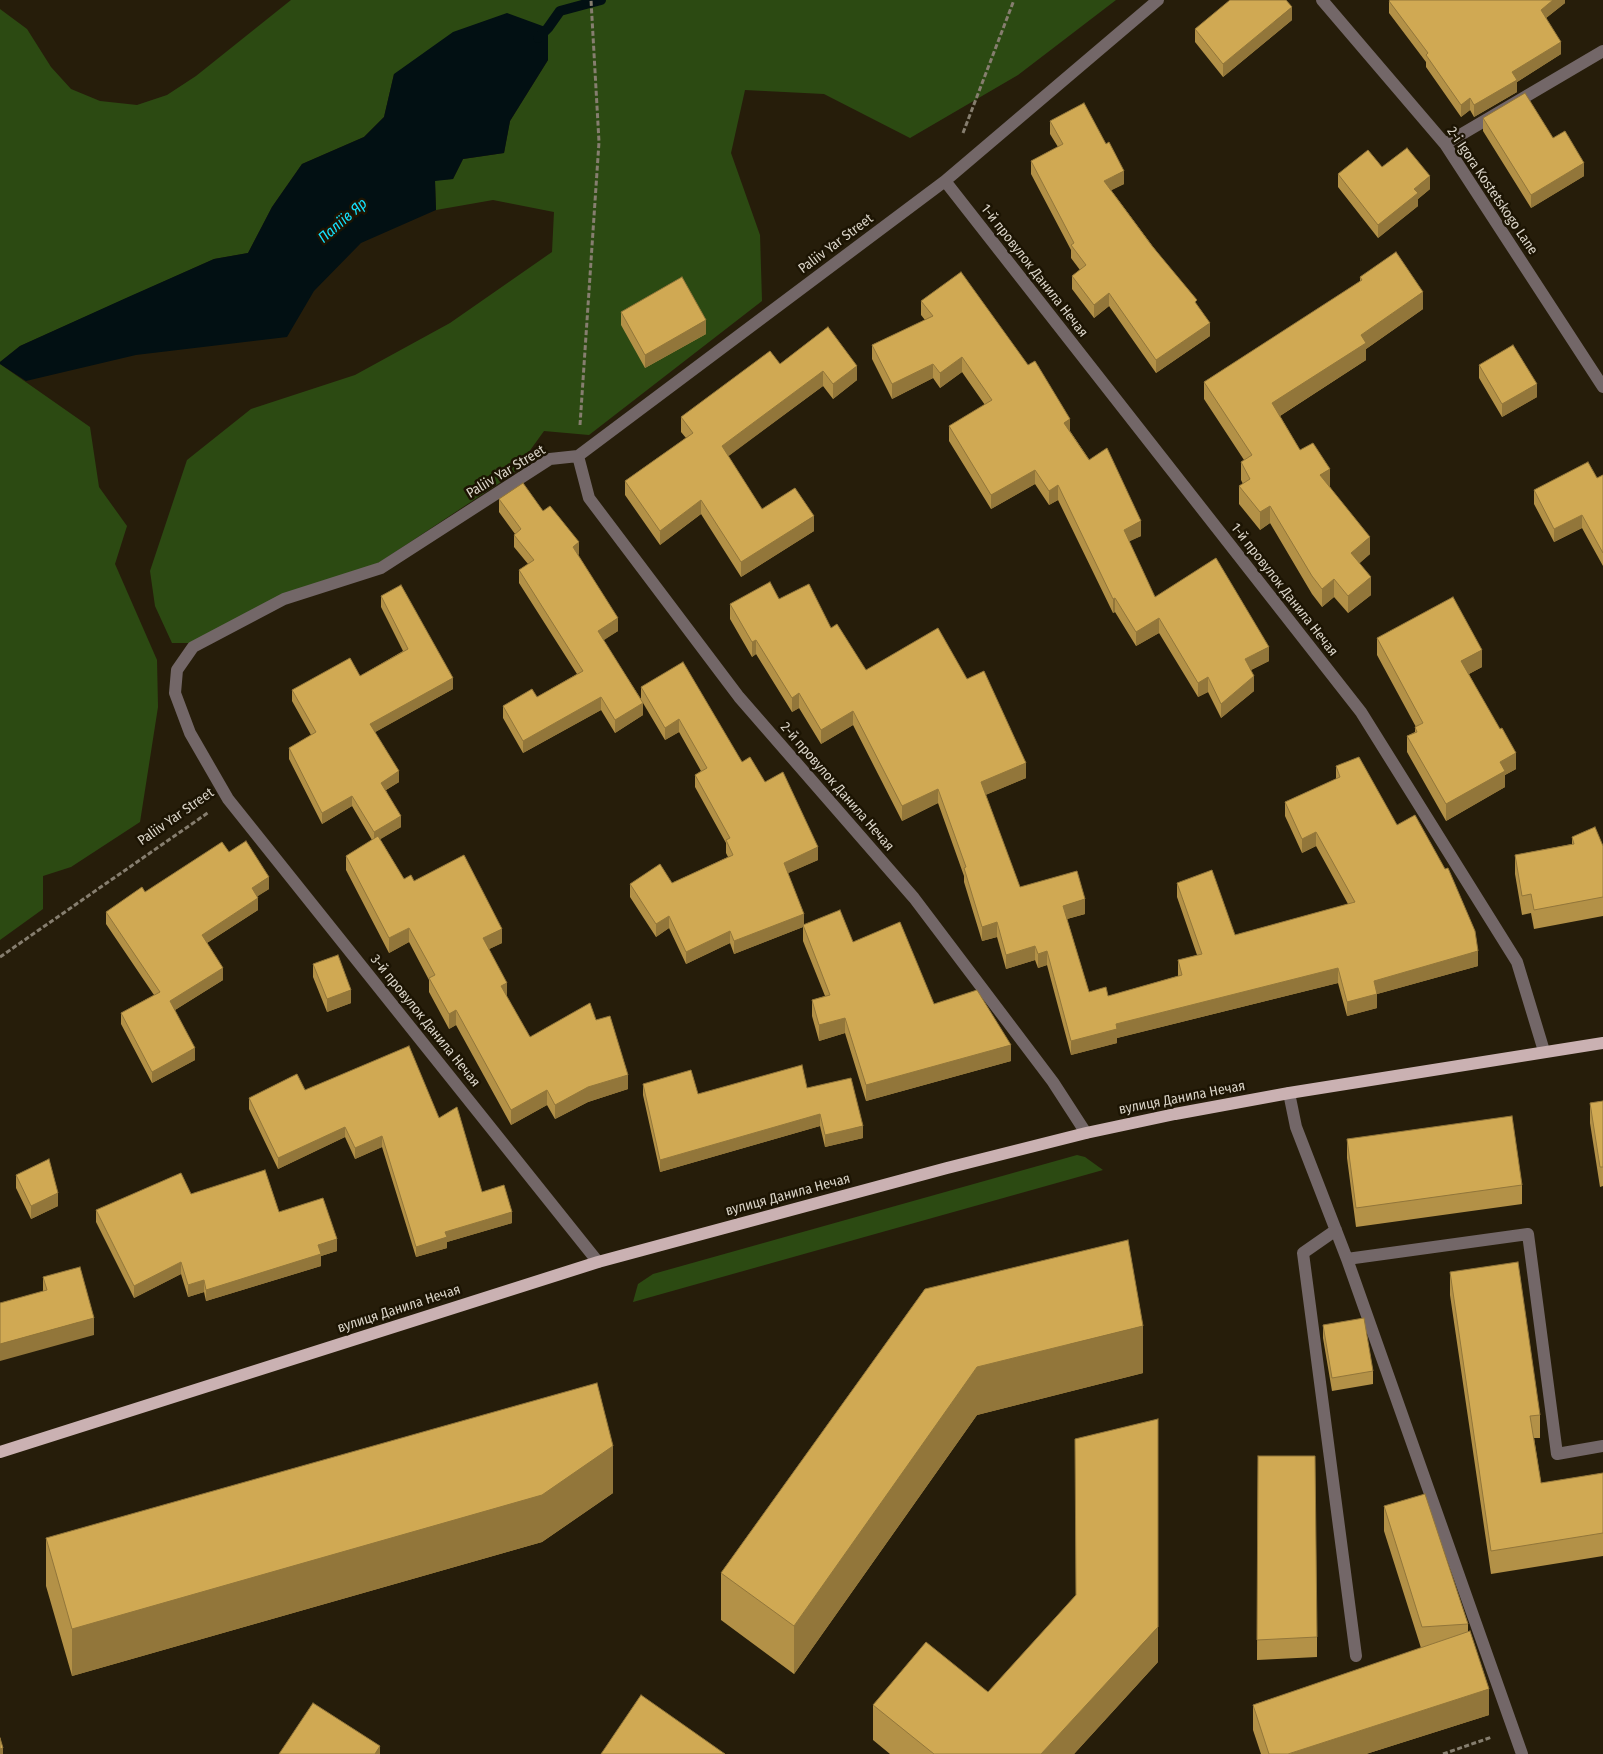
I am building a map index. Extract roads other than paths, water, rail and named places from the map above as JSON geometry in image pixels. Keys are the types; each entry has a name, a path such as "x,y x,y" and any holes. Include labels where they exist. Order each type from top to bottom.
{"main road":[{"name":"вулиця Данила Нечая","path":"0,1452 598,1262 1086,1133 1289,1093 1603,1043"}],"street":[{"name":"Paliiv Yar Street","path":"228,799 190,733 175,693 177,670 193,647 284,599 381,568 550,459 578,456 945,181 1158,0"},
{"name":"2-i Igora Kostetskogo Lane","path":"1322,0 1445,144 1603,387"},
{"path":"1445,144 1603,51"},
{"name":"1-й провулок Данила Нечая","path":"945,181 1361,712 1517,962 1544,1051"},
{"name":"2-й провулок Данила Нечая","path":"578,456 589,498 739,697 914,898 1053,1082 1086,1133"},
{"name":"3-й провулок Данила Нечая","path":"228,799 598,1262"},
{"path":"1289,1093 1296,1127 1347,1260 1522,1754"},
{"path":"1336,1230 1303,1253 1356,1656"},
{"path":"1347,1260 1528,1234 1557,1454 1603,1446"}],"water":[{"path":"507,13 548,28 548,60 510,121 504,153 463,159 453,179 435,181 436,210 361,243 314,291 287,337 136,355 26,381 0,364 20,346 126,298 214,259 248,253 272,207 302,164 364,137 384,117 394,74 453,32"}],"waterway":[{"name":"Паліїв Яр","path":"538,38 560,11 601,0"}]}
